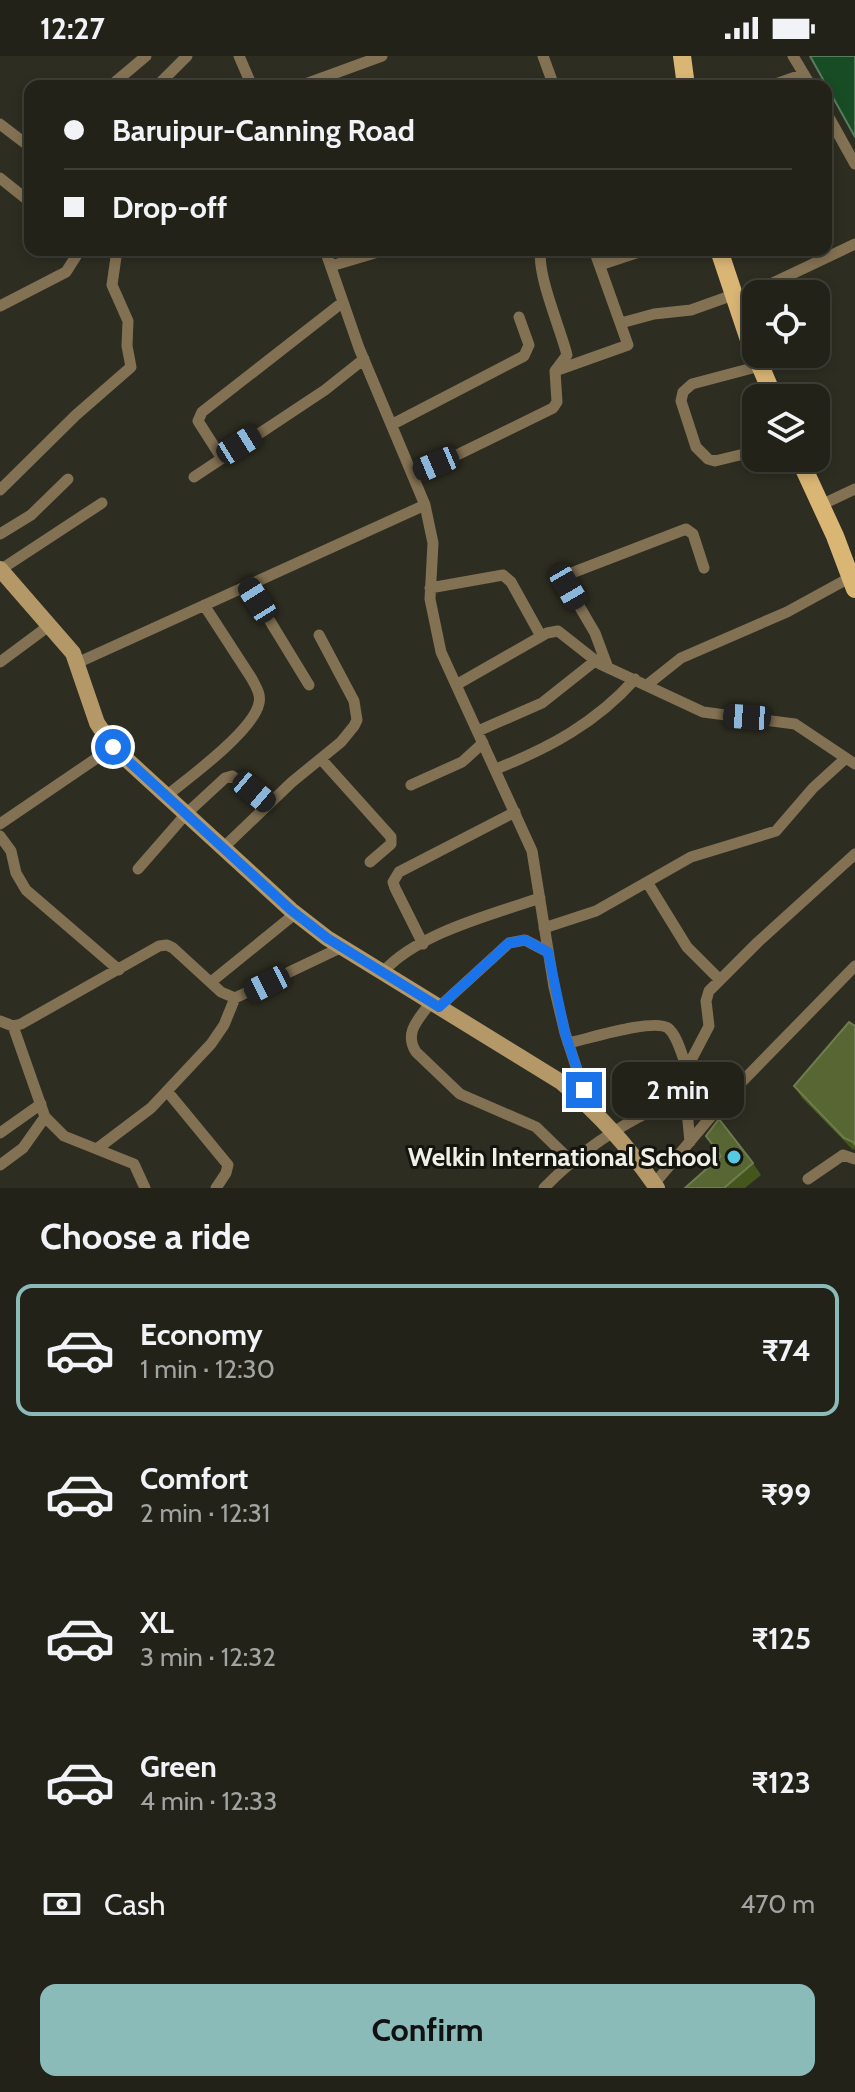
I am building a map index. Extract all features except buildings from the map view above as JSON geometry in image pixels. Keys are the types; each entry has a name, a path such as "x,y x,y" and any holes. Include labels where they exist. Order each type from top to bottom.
{"main road":[{"path":"682,56 685,80"},
{"path":"721,256 742,319"},
{"path":"806,472 853,583"},
{"path":"0,569 73,653 97,723 113,747 296,913 342,947 561,1082 614,1131 656,1186"}],"street":[{"path":"118,80 146,56"},
{"path":"163,80 187,56"},
{"path":"239,56 249,80"},
{"path":"316,80 382,56"},
{"path":"543,56 552,80"},
{"path":"793,56 808,80"},
{"path":"787,80 804,74"},
{"path":"832,123 855,164"},
{"path":"0,124 24,142"},
{"path":"0,178 24,197"},
{"path":"832,254 855,244"},
{"path":"0,306 66,272 76,256"},
{"path":"0,490 76,415 131,367 127,349 128,321 112,285 116,256"},
{"path":"327,256 364,359 425,505 433,543 430,599 438,641 532,851 548,952 568,1043 589,1106"},
{"path":"331,266 365,256"},
{"path":"413,473 553,408 558,394 555,371 567,355 540,256"},
{"path":"555,371 627,346 596,256"},
{"path":"600,265 627,256"},
{"path":"621,323 654,314 691,310 734,298 828,256"},
{"path":"221,457 201,429 198,421 202,412 343,302"},
{"path":"393,424 524,356 529,345 519,317"},
{"path":"194,477 325,390 364,359"},
{"path":"742,454 715,461 708,459 696,447 681,401 683,392 692,384 752,368"},
{"path":"0,534 31,515 68,479"},
{"path":"821,505 855,489"},
{"path":"0,569 102,503"},
{"path":"77,663 425,505"},
{"path":"608,668 595,633 568,587 569,574 686,529 693,534 704,568"},
{"path":"430,588 503,575 511,582 541,636"},
{"path":"647,685 681,658 853,583"},
{"path":"248,585 309,685"},
{"path":"166,796 216,755 247,724 259,704 259,691 204,605"},
{"path":"0,662 50,625"},
{"path":"456,685 551,631 562,633 595,661 708,714 795,724 850,761 813,788 776,831 698,854 591,914 544,928"},
{"path":"223,848 341,742 357,720 354,701 319,635"},
{"path":"478,731 542,703 595,661"},
{"path":"496,769 548,748 590,722 635,679"},
{"path":"411,785 462,762 483,743"},
{"path":"0,824 113,747"},
{"path":"321,759 391,837 392,842 370,862"},
{"path":"138,869 186,814 225,778 232,776 269,804"},
{"path":"423,944 395,888 395,877 399,872 515,812"},
{"path":"0,836 11,851 16,873 26,890 119,970"},
{"path":"690,1142 684,1080 710,1021 707,997 719,979 855,854"},
{"path":"647,882 687,947 719,979"},
{"path":"383,972 401,954 463,925 540,898"},
{"path":"211,982 296,913"},
{"path":"548,952 525,940 509,943 435,1004 411,1032 411,1044 460,1094 536,1127 571,1161"},
{"path":"0,1021 13,1026 41,1015 159,946 167,945 179,953 221,992 235,998 342,947"},
{"path":"656,1186 730,1094 855,966"},
{"path":"98,1148 142,1116 217,1037 235,998"},
{"path":"568,1043 650,1025 664,1026 674,1036 687,1068"},
{"path":"13,1026 45,1117 64,1136 134,1164 145,1188"},
{"path":"167,1091 228,1165 216,1188"},
{"path":"544,1188 571,1161 614,1131 670,1101 686,1099"},
{"path":"0,1133 41,1104"},
{"path":"0,1165 23,1148 45,1117"},
{"path":"808,1179 843,1155 855,1159"}],"shaded area":[{"path":"810,56 855,56 855,137 832,96 832,80 823,80"}],"place":[{"name":"Welkin International School","path":"734,1157"}],"route":[{"path":"113,747 291,910 327,938 439,1007 514,940 525,940 548,952 565,1033 584,1090"}]}
